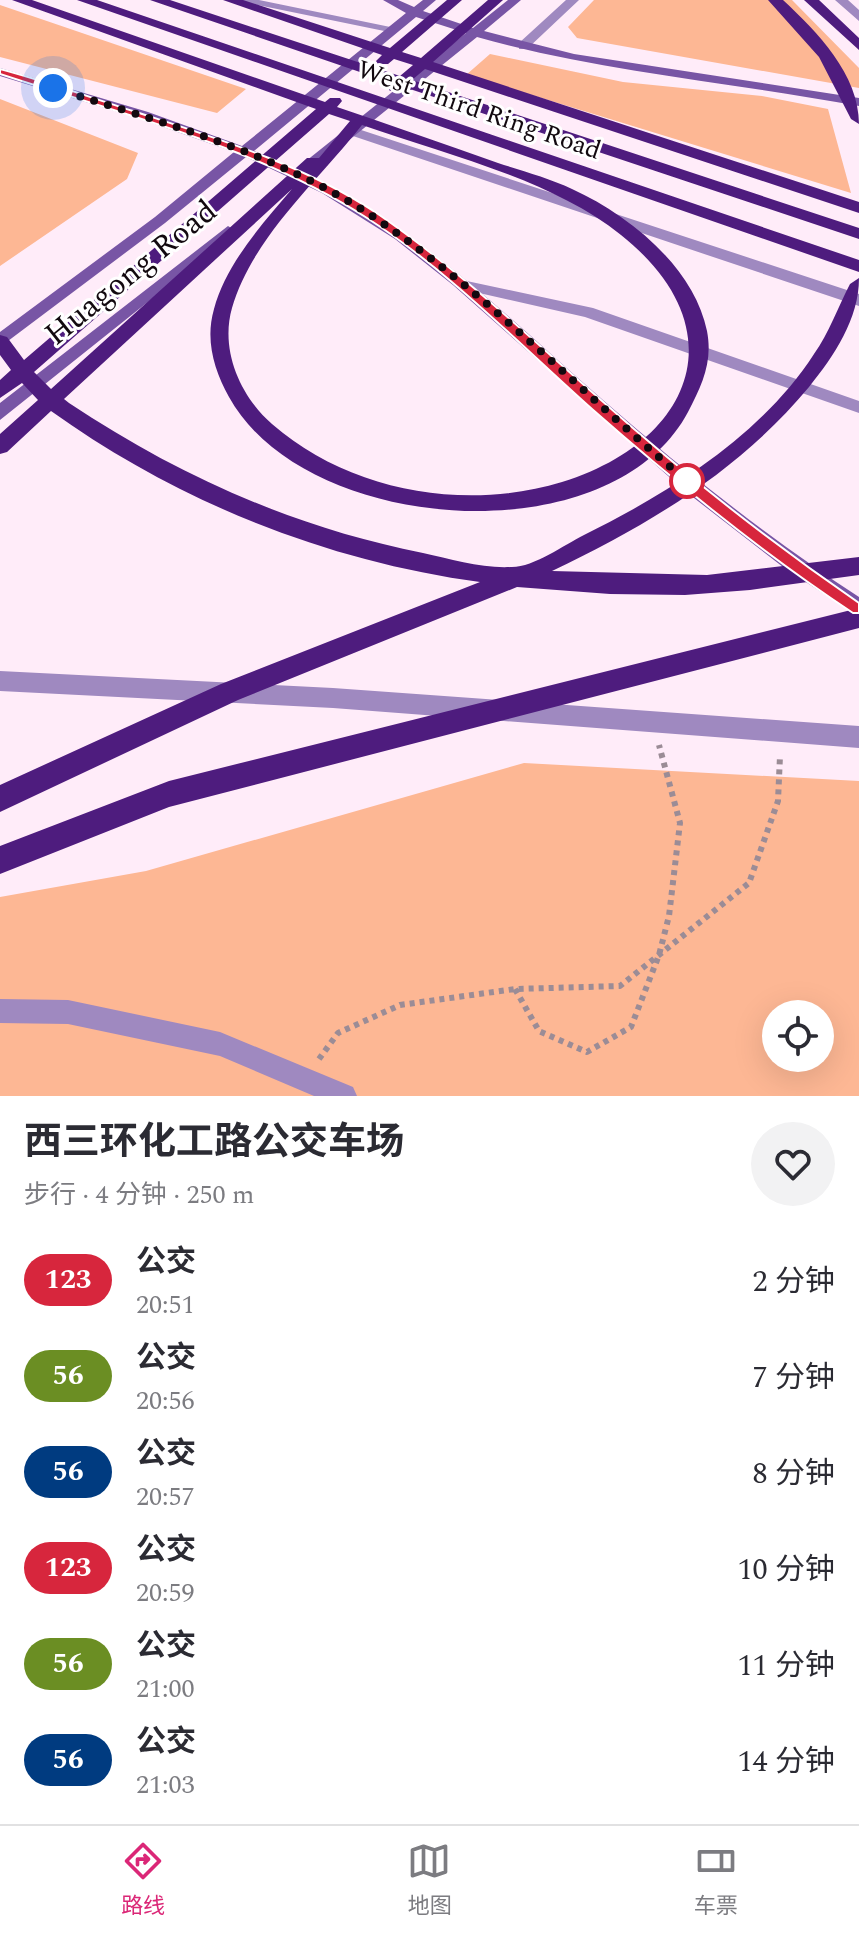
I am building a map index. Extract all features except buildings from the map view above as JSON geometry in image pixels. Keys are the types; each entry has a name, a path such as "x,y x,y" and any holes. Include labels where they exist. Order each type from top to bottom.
{"highway":[{"path":"19,0 566,192 604,212 668,267 688,299 701,342 700,375 684,405 658,439 604,476 558,492 495,503 424,502 365,488 318,468 270,437 240,403 226,377 219,337 222,310 233,279 259,242 354,127"},
{"name":"West Third Ring Road","path":"84,0 859,266"},
{"name":"West Third Ring Road","path":"157,0 859,234"},
{"path":"230,0 859,208"},
{"path":"0,391 443,0"},
{"path":"400,36 455,0"},
{"path":"0,446 496,0"},
{"path":"775,0 817,44 838,74 859,119"},
{"path":"811,0 859,46"},
{"path":"0,799 85,756 307,660 485,592 584,548 639,517 724,459 786,403 824,355 850,309 859,284"},
{"path":"0,341 44,394 173,478 296,528 377,552 468,571 567,582 630,585 685,585 779,578 859,566"},
{"path":"0,860 169,794 859,618"}],"main road":[{"path":"389,0 414,13 523,46 631,70 859,102"},
{"name":"Huagong Road","path":"0,341 400,36 414,13 430,0"},
{"name":"Huagong Road","path":"0,413 515,0"},
{"path":"0,72 132,113 244,153 297,176 373,217 462,285 729,515 797,568 859,608"}],"street":[{"path":"240,0 400,36"},
{"path":"523,46 573,0"},
{"path":"841,0 859,17"},
{"path":"354,127 859,300"},
{"path":"0,681 333,698 859,737"}],"lane":[{"path":"462,285 588,312 859,407"},
{"path":"0,1011 68,1012 220,1044 344,1096"}],"path":[{"path":"515,989 539,1031 587,1052 631,1027 659,955 669,916 680,823 652,721"},
{"path":"304,1079 338,1033 400,1005 515,989 620,986 749,883 778,801 781,731"}],"shaded area":[{"path":"594,0 792,0 859,68 859,88 577,38 568,27"},
{"path":"0,5 246,89 217,113 0,57"},
{"path":"490,54 623,82 762,96 828,109 851,193 466,75"},
{"path":"0,99 138,153 127,179 0,266"},
{"path":"524,763 859,781 859,1096 0,1096 0,897 146,871"}],"bus line":[{"name":"123","path":"0,72 219,142 325,188 373,217 476,296 599,406 729,515 797,568 859,608"}],"route":[{"path":"53,88 219,142 325,188 373,217 476,296 692,485 687,481"}]}
